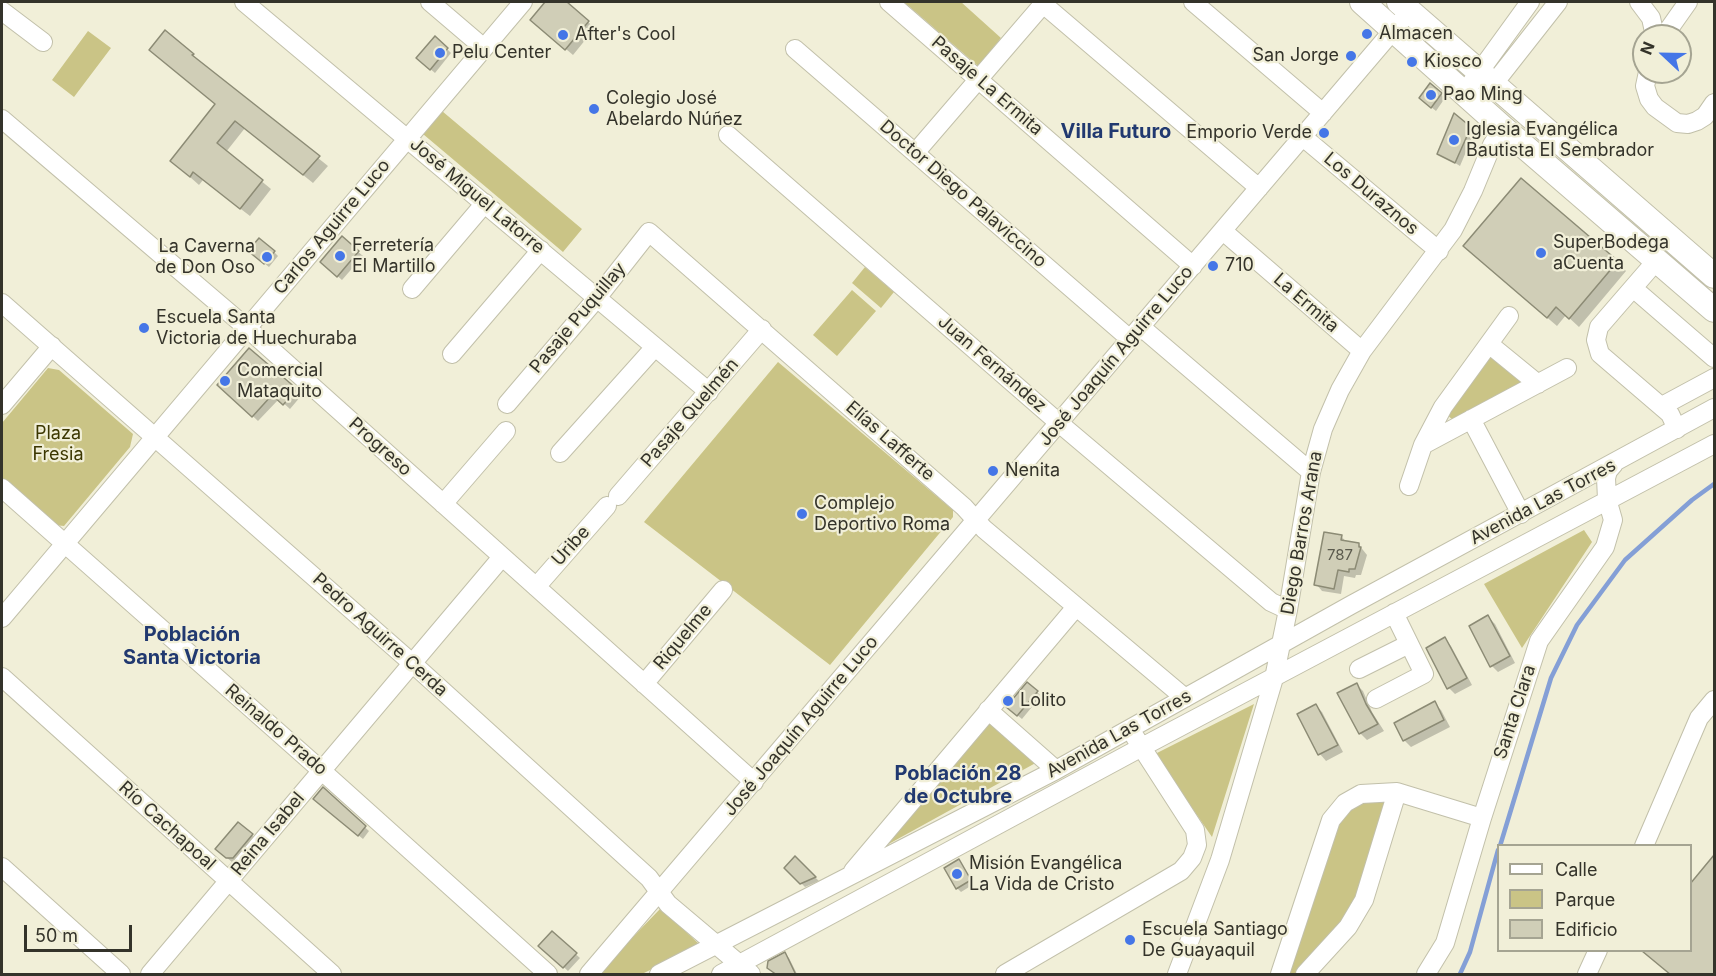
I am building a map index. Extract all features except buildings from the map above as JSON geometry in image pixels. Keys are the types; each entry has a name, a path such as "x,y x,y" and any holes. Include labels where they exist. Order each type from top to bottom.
{"main road":[{"path":"1362,2 1503,128 1714,310"},
{"path":"1404,6 1714,276"}],"street":[{"name":"José Miguel Latorre","path":"244,2 709,392"},
{"path":"430,2 484,48"},
{"name":"Carlos Aguirre Luco","path":"2,618 523,2"},
{"name":"Pasaje La Ermita","path":"889,2 1193,266"},
{"path":"1193,2 1323,113"},
{"path":"1486,78 1530,2"},
{"path":"1470,99 1486,78 1558,2"},
{"path":"1639,2 1644,6 1652,24"},
{"path":"1672,24 1688,2"},
{"path":"915,153 1044,3 1259,188"},
{"name":"José Joaquín Aguirre Luco","path":"589,975 1394,30 1404,6"},
{"path":"2,11 43,42"},
{"name":"Doctor Diego Palaviccino","path":"795,49 915,153 1311,472"},
{"path":"1645,84 1649,99 1655,107 1677,123 1688,124 1697,121 1705,116 1714,103"},
{"name":"Progreso","path":"2,119 247,328 754,782"},
{"name":"Diego Barros Arana","path":"1177,975 1220,860 1274,678 1311,472 1321,436 1332,408 1362,351 1439,251 1462,214 1492,145 1503,128"},
{"name":"Juan Fernández","path":"728,135 1059,423 1270,602 1288,610"},
{"name":"Los Duraznos","path":"1303,137 1439,251"},
{"path":"412,289 485,203"},
{"name":"La Ermita","path":"1223,231 1362,351"},
{"name":"Pasaje Puquillay","path":"507,404 597,298 649,232"},
{"name":"Elías Lafferte","path":"649,232 956,499 976,520 1076,607 1185,698"},
{"path":"452,354 541,250"},
{"path":"1657,260 1599,327 1596,340 1600,354 1662,406 1670,414 1677,429"},
{"path":"1633,288 1714,358"},
{"name":"Pedro Aguirre Cerda","path":"2,303 412,663 649,878 668,904 745,970"},
{"path":"1409,486 1423,445 1443,407 1509,316"},
{"name":"Pasaje Quelmén","path":"613,501 762,329"},
{"path":"1489,344 1538,384"},
{"path":"2,405 52,346"},
{"path":"561,453 655,347"},
{"path":"1423,445 1567,368"},
{"path":"1662,406 1714,378"},
{"name":"Avenida Las Torres","path":"660,975 1056,770 1351,605 1677,429 1710,415"},
{"path":"1471,419 1521,514"},
{"path":"443,504 506,431"},
{"name":"Avenida Las Torres","path":"722,975 745,970 1142,747 1714,443"},
{"name":"Santa Clara","path":"1426,975 1445,943 1482,818 1539,641 1605,547 1613,520 1607,499 1606,478 1614,464"},
{"name":"Reinaldo Prado","path":"2,488 322,771 548,975"},
{"name":"Uribe","path":"536,587 613,501"},
{"name":"Reina Isabel","path":"150,975 502,557"},
{"name":"Riquelme","path":"644,684 723,590"},
{"path":"1351,605 1364,629"},
{"path":"848,877 1076,607"},
{"path":"1376,699 1424,674 1394,613"},
{"path":"1359,669 1409,644"},
{"name":"Río Cachapoal","path":"2,677 332,975"},
{"path":"1645,844 1699,718 1714,700"},
{"path":"988,710 1056,770"},
{"path":"1005,975 1029,969 1181,871 1189,863 1197,841 1195,830 1130,729"},
{"path":"1280,975 1331,820 1345,803 1361,794 1397,792 1482,818"},
{"path":"1305,975 1348,927 1364,900 1397,792"},
{"path":"2,867 121,975"},
{"path":"1587,975 1598,952"}],"green space":[{"path":"904,2 961,2 1001,38 978,66"},
{"path":"88,31 111,48 74,97 52,80"},
{"path":"442,111 582,229 563,252 423,134"},
{"path":"865,267 894,292 881,308 852,283"},
{"path":"852,290 876,311 837,356 813,335"},
{"path":"1489,354 1527,382 1453,420 1445,413"},
{"name":"Complejo Deportivo Roma","path":"778,362 953,510 953,517 830,665 644,522"},
{"name":"Plaza Fresia","path":"48,368 59,370 133,434 130,447 64,526 54,525 2,480 2,423"},
{"path":"1584,530 1592,542 1522,648 1484,584"},
{"path":"1254,704 1212,837 1155,754"},
{"path":"986,721 1041,760 876,851"},
{"path":"1366,800 1391,800 1360,900 1302,974 1286,974 1337,820"},
{"path":"661,908 700,945 642,974 597,974"}],"waterway":[{"path":"1501,844 1551,678 1577,625 1625,560 1692,500 1714,484"},
{"path":"1460,974 1470,952 1497,854"}],"place":[{"name":"Almacen","path":"1367,34"},
{"name":"After's Cool","path":"563,35"},
{"name":"Pelu Center","path":"440,53"},
{"name":"San Jorge","path":"1351,56"},
{"name":"Kiosco","path":"1412,62"},
{"name":"Pao Ming","path":"1431,95"},
{"name":"Colegio José Abelardo Núñez","path":"594,109"},
{"name":"Emporio Verde","path":"1324,133"},
{"name":"Iglesia Evangélica Bautista El Sembrador","path":"1454,140"},
{"name":"SuperBodega aCuenta","path":"1541,253"},
{"name":"Ferretería El Martillo","path":"340,256"},
{"name":"La Caverna de Don Oso","path":"267,257"},
{"name":"710","path":"1213,266"},
{"name":"Escuela Santa Victoria de Huechuraba","path":"144,328"},
{"name":"Comercial Mataquito","path":"225,381"},
{"name":"Nenita","path":"993,471"},
{"name":"Complejo Deportivo Roma","path":"802,514"},
{"name":"Lolito","path":"1008,701"},
{"name":"Misión Evangélica La Vida de Cristo","path":"957,874"},
{"name":"Escuela Santiago De Guayaquil","path":"1130,940"}],"district":[{"name":"Villa Futuro","path":"1116,132"},
{"name":"Población Santa Victoria","path":"192,646"},
{"name":"Población 28 de Octubre","path":"958,786"}]}
